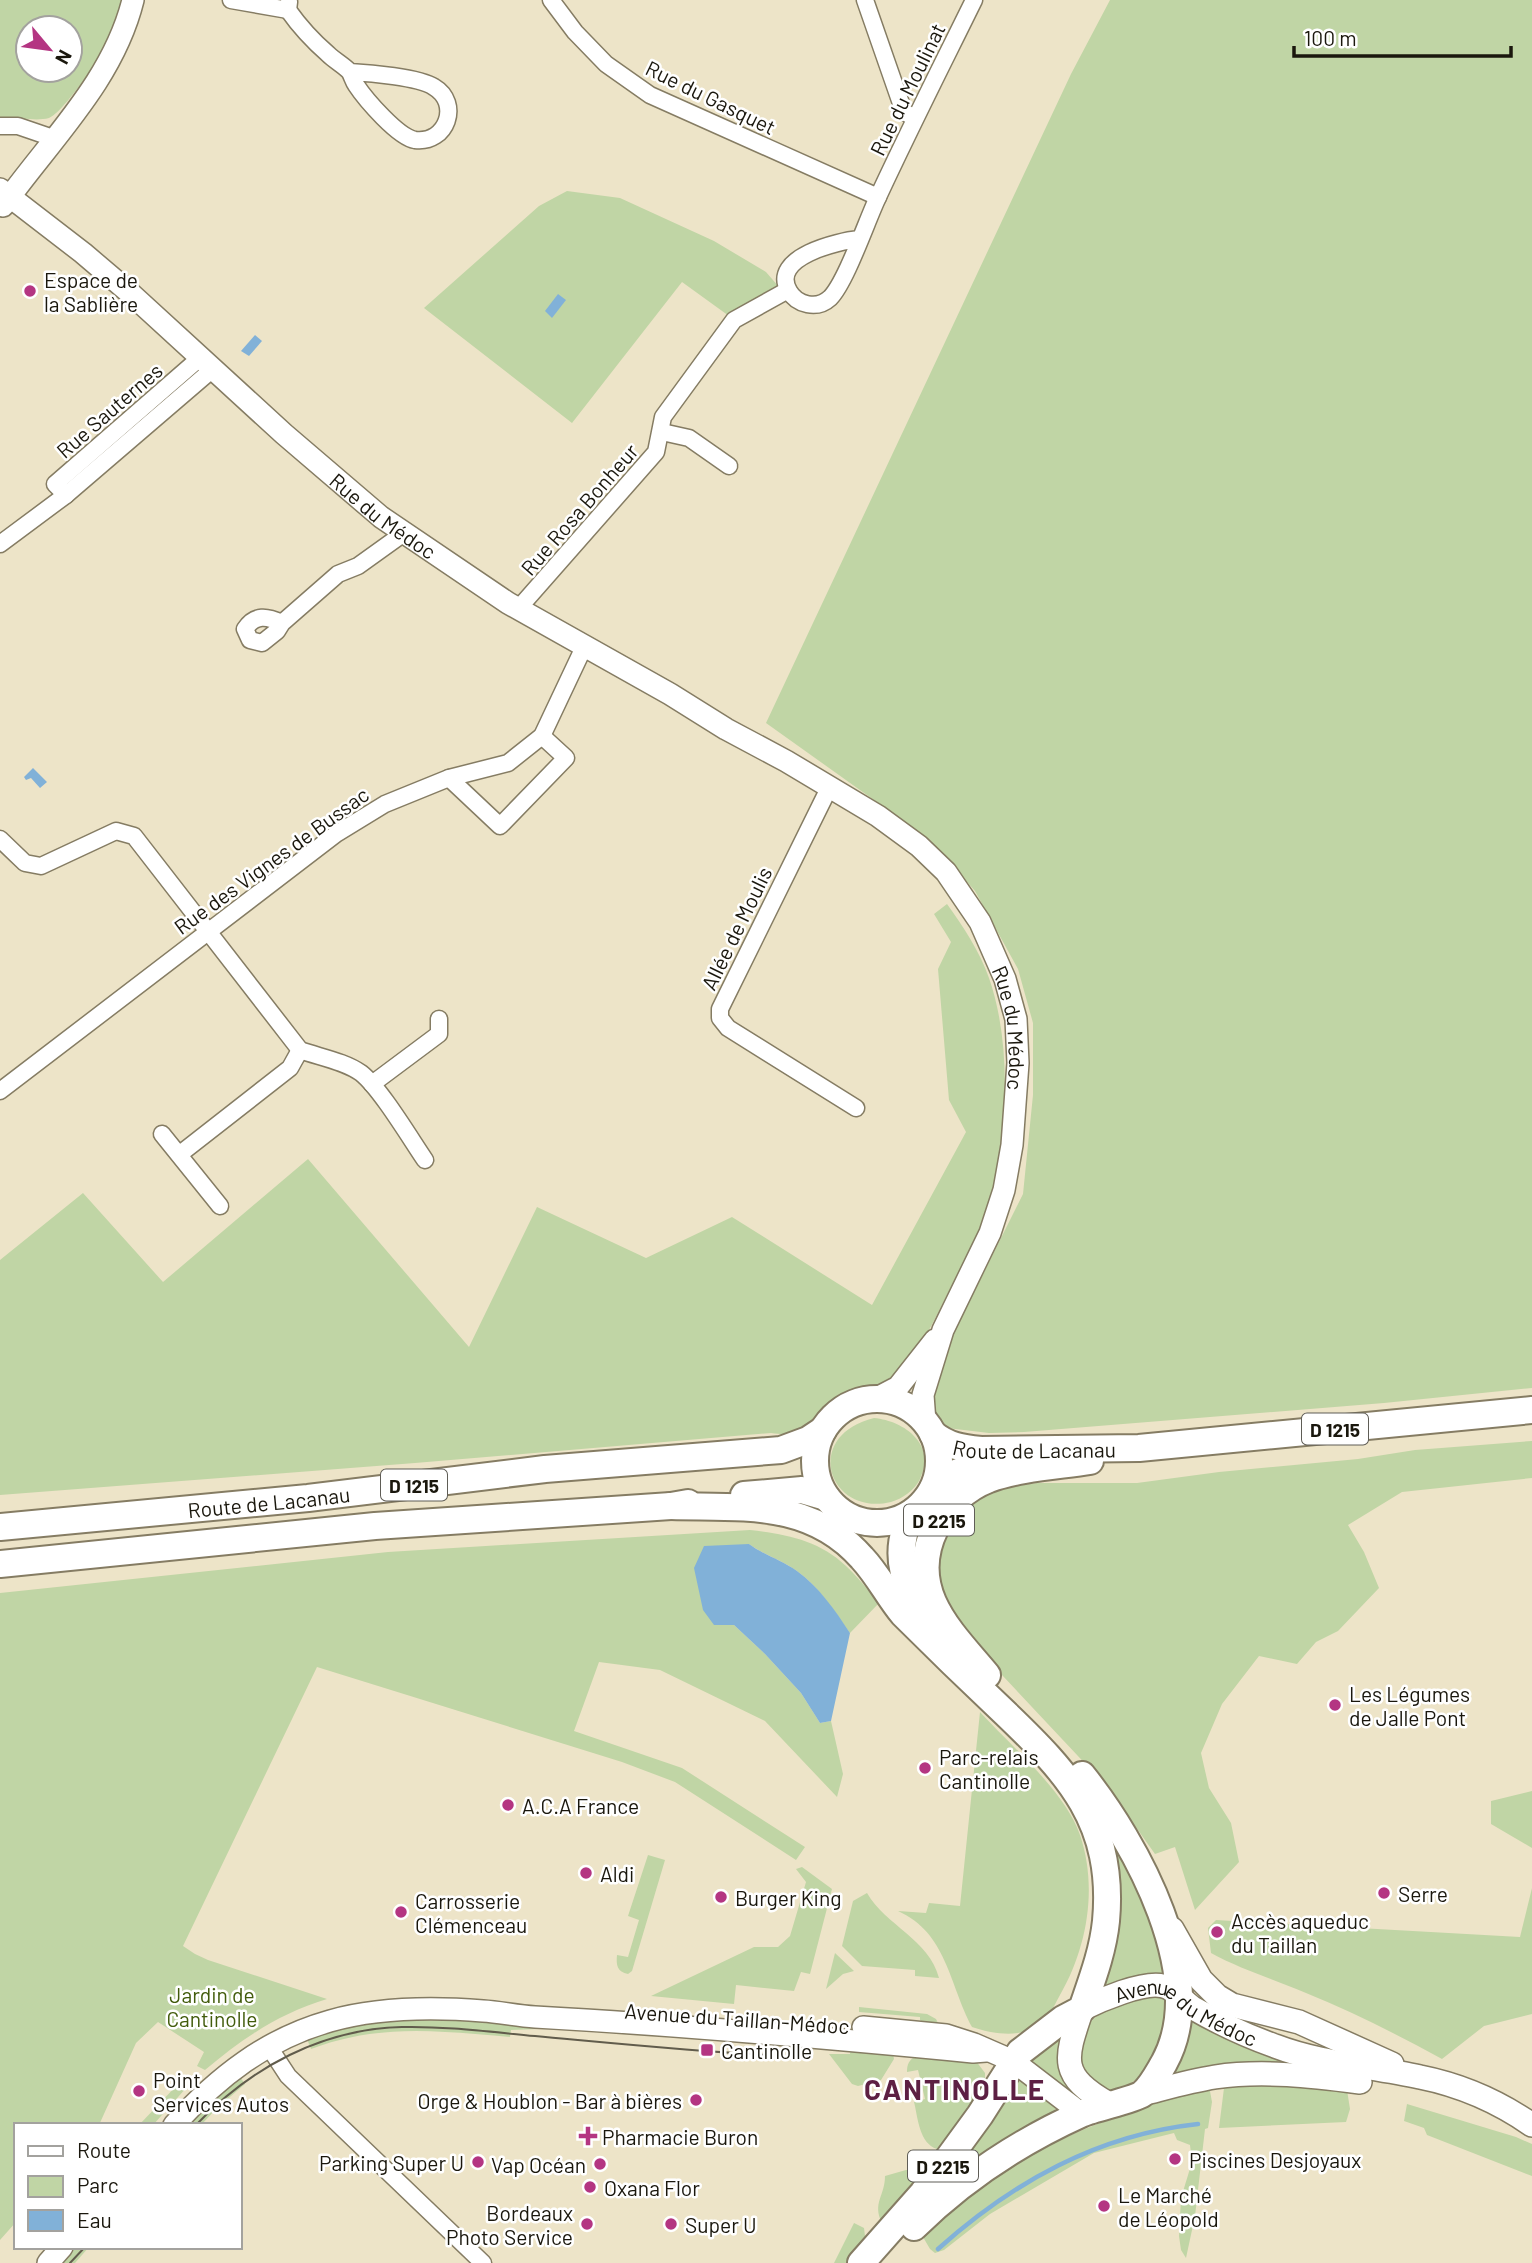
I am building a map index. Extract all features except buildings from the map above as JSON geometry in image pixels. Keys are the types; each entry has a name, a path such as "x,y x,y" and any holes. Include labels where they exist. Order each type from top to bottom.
{"main road":[{"path":"875,1399 894,1401 911,1409 929,1428 939,1452 939,1471 933,1489 924,1503 912,1513 894,1521 875,1524 856,1520 839,1511 826,1497 818,1481 815,1464 817,1447 823,1430 836,1414 854,1403 875,1399"},
{"name":"Route de Lacanau","path":"929,1428 946,1444 962,1449 1139,1448 1532,1410"},
{"name":"Route de Lacanau","path":"0,1527 308,1498 545,1469 781,1450 796,1446 823,1430"},
{"name":"Route de Lacanau","path":"933,1489 947,1477 965,1468 1097,1460 1139,1448"},
{"name":"D 2215","path":"987,1675 932,1601 926,1567 933,1531 954,1501 969,1488 1002,1475 1097,1460"},
{"name":"Route de Lacanau","path":"0,1564 375,1526 671,1506 789,1490 802,1490 826,1497"},
{"name":"D 2215","path":"671,1506 762,1508 788,1513 814,1522 850,1545 874,1572 890,1598 929,1641 1043,1749 1067,1777 1081,1798 1100,1841 1105,1871 1106,1923 1096,1967 1069,2050 1070,2069 1083,2088 1109,2104"},
{"name":"D 2215","path":"912,1513 900,1545 903,1567 922,1610 935,1628 987,1675 1052,1741 1101,1799 1127,1839 1159,1908 1178,1975 1177,2023 1167,2058 1142,2094"},
{"name":"D 2215","path":"856,1520 876,1544 898,1591 929,1641"},
{"path":"1159,1908 1201,1980 1217,1996 1232,2005 1299,2022 1420,2077"},
{"name":"Avenue du Médoc","path":"861,2263 929,2185 1026,2045 1063,2019 1115,1994 1158,1985 1168,1987 1190,2006 1220,2022 1274,2046 1333,2063 1420,2077 1466,2090 1532,2125"},
{"name":"Avenue du Médoc","path":"878,2263 937,2205 977,2174 1025,2143 1082,2114 1109,2104 1216,2077 1287,2074 1377,2084 1459,2102 1532,2132"}],"street":[{"path":"6,197 56,139 110,62 127,25 133,0"},
{"path":"231,0 289,5 301,28 350,72 355,84 404,135 414,140 426,139 440,133 447,123 450,109 444,94 433,85 350,72"},
{"name":"Rue du Gasquet","path":"551,0 575,32 606,64 650,95 878,197"},
{"path":"864,0 904,112 915,118"},
{"name":"Rue du Moulinat","path":"788,290 799,301 810,305 830,298 974,0"},
{"path":"0,126 18,126 56,139"},
{"name":"Rue du Médoc","path":"6,197 83,253 130,293 284,434 380,517 518,609 830,786 899,830 946,872 980,922 1005,979 1016,1019 1017,1084 1012,1145 1004,1190 990,1233 943,1330 923,1395 929,1428"},
{"path":"788,290 786,280 789,268 796,261 841,241 859,239"},
{"name":"Rue Rosa Bonheur","path":"518,609 656,452 663,416 734,320 788,290"},
{"name":"Rue Sauternes","path":"0,544 65,495 55,484 208,363"},
{"name":"Rue Rosa Bonheur","path":"662,432 689,438 729,466"},
{"path":"282,622 338,573 358,566 404,533"},
{"name":"Rue des Vignes de Bussac","path":"0,1091 336,834 384,804 449,778 508,763 542,736 584,647"},
{"path":"449,778 500,826 566,758 542,736"},
{"name":"Allée de Moulis","path":"830,786 726,996 720,1009 720,1018 728,1028 856,1108"},
{"path":"0,839 25,863 41,866 116,831 134,836 300,1050 343,1064 360,1073 372,1084 425,1160"},
{"path":"372,1084 439,1034 439,1019"},
{"path":"180,1154 290,1068 300,1050"},
{"path":"162,1134 220,1206"},
{"name":"Rue du Médoc","path":"875,1399 891,1392 906,1380 943,1330"},
{"name":"Avenue du Taillan-Médoc","path":"176,2123 210,2087 237,2065 311,2026 350,2016 407,2010 484,2011 512,2016 641,2022 986,2051 1013,2061 1082,2114"},
{"path":"269,2047 288,2076 483,2263"},
{"path":"48,2263 60,2249"}],"green space":[{"path":"0,0 123,0 117,27 84,80 84,14 14,14 14,84 80,84 65,104 49,118 0,118"},
{"path":"1110,0 1532,0 1532,1388 1384,1403 1024,1432 989,1433 947,1428 938,1422 931,1410 931,1393 954,1332 1023,1194 1033,1095 1033,1023 1018,969 975,891 930,840 766,723 1071,74"},
{"path":"567,191 620,198 714,241 766,272 779,287 729,316 682,282 572,423 424,308 539,206"},
{"path":"947,904 981,959 996,1002 1004,1055 1002,1137 993,1189 980,1227 924,1339 901,1374 887,1385 838,1399 809,1425 795,1433 0,1495 0,1260 83,1193 163,1282 308,1159 469,1347 537,1207 646,1258 732,1217 872,1305 966,1132 949,1100 938,969 951,942 934,914"},
{"path":"874,1418 897,1424 907,1430 921,1446 924,1456 924,1467 918,1483 908,1494 891,1502 869,1503 852,1498 839,1487 832,1472 831,1456 837,1441 851,1427"},
{"path":"1532,1441 1532,1478 1402,1492 1348,1525 1364,1552 1379,1588 1338,1631 1316,1642 1297,1664 1259,1656 1222,1704 1201,1753 1209,1788 1231,1823 1239,1862 1195,1910 1175,1847 1155,1854 1108,1788 955,1625 937,1584 937,1559 955,1512 998,1488 1037,1483 1137,1483 1358,1459 1415,1450"},
{"name":"Jardin de Cantinolle","path":"750,1530 789,1536 825,1550 846,1566 880,1602 850,1633 805,1577 749,1544 714,1625 734,1625 801,1693 820,1723 831,1721 843,1774 837,1797 765,1721 660,1670 599,1662 574,1731 682,1768 805,1847 796,1860 675,1782 622,1762 317,1667 183,1946 208,1960 327,1999 293,2011 263,2028 233,2047 205,2070 197,2066 204,2052 158,2022 136,2043 100,2123 14,2123 14,2224 0,2240 0,1593 388,1552"},
{"path":"980,1712 1036,1770 1073,1818 1080,1835 1088,1876 1087,1917 1077,1958 1069,1977 1055,2005 1039,2025 1011,2034 972,2027 937,1946 927,1932 898,1911 926,1913 929,1903 960,1906"},
{"path":"1532,1791 1532,1848 1491,1824 1491,1801"},
{"path":"1114,1833 1166,1957 1163,1973 1103,1988 1118,1929 1118,1894 1108,1835"},
{"path":"648,1855 665,1860 632,1971 628,1974 618,1968 617,1955 628,1957 639,1920 628,1916"},
{"path":"802,1867 832,1889 810,1974 801,1972 794,1991 736,1985 734,2004 651,1996 754,1947 778,1947 790,1936 806,1882 796,1869"},
{"path":"1532,1888 1532,2014 1484,2026 1442,2059 1341,2008 1211,1953 1208,1928 1216,1920 1520,1937"},
{"path":"867,1893 875,1905 926,1953 939,1978 915,1976 915,1970 862,1966 842,1946 853,1901"},
{"path":"835,1953 854,1971 843,1974 826,1989"},
{"path":"1154,1993 1166,1999 1170,2010 1147,2072 1122,2089 1109,2091 1084,2078 1078,2048 1089,2023 1108,2006"},
{"path":"859,2007 927,2014 936,2019 939,2025 928,2026 920,2017 859,2012"},
{"path":"1189,2011 1331,2066 1171,2078"},
{"path":"402,2020 511,2022 564,2028 511,2030 510,2037 434,2031 386,2032 362,2035 311,2049 307,2039 360,2024"},
{"path":"1065,2027 1080,2097 1078,2098 1026,2059"},
{"path":"851,2046 892,2049 894,2059 881,2080 858,2086 852,2084 829,2054 850,2054"},
{"path":"916,2056 973,2057 985,2073 975,2102 937,2149 926,2141 918,2122 914,2102 925,2099 918,2070 907,2072 909,2062"},
{"path":"1017,2074 1056,2104 1054,2117 940,2185"},
{"path":"240,2077 245,2084 203,2123 189,2123 210,2101"},
{"path":"180,2082 187,2087 155,2123 141,2123"},
{"path":"1255,2083 1347,2090 1350,2109 1346,2122 1219,2128 1224,2088 1228,2084"},
{"path":"1205,2089 1210,2091 1212,2102 1208,2128 1205,2129 1195,2216 1186,2258 1181,2250 1179,2236 1181,2198 1192,2162 1190,2145 1177,2140 1174,2133 1094,2153 990,2214 944,2250 935,2253 923,2237 929,2228 986,2184 1029,2156 1078,2132 1153,2104"},
{"path":"1407,2104 1532,2144 1532,2176 1427,2135 1424,2128 1404,2121"},
{"path":"906,2170 925,2170 882,2223 878,2210 885,2176"},
{"path":"854,2223 864,2228 866,2244 849,2263 834,2263"},
{"path":"73,2249 87,2249 75,2263 61,2263"}],"water":[{"path":"558,294 566,300 552,318 545,311"},
{"path":"255,335 262,341 249,356 241,351"},
{"path":"33,768 47,782 40,788 31,778 26,780 24,777"},
{"path":"749,1544 805,1577 826,1599 850,1633 831,1721 820,1723 801,1693 734,1625 714,1625 703,1610 694,1568 704,1546"}],"waterway":[{"path":"938,2249 996,2203 1058,2166 1125,2139 1198,2124"}],"tram line":[{"path":"198,2123 240,2085 264,2069 316,2044 372,2029 452,2028 768,2055"},
{"path":"70,2263 83,2249"}],"place":[{"name":"Espace de la Sablière","path":"30,291"},
{"name":"Les Légumes de Jalle Pont","path":"1335,1705"},
{"name":"Parc-relais Cantinolle","path":"925,1768"},
{"name":"A.C.A France","path":"508,1805"},
{"name":"Aldi","path":"586,1873"},
{"name":"Serre","path":"1384,1893"},
{"name":"Burger King","path":"721,1897"},
{"name":"Carrosserie Clémenceau","path":"401,1912"},
{"name":"Accès aqueduc du Taillan","path":"1217,1932"},
{"name":"Cantinolle","path":"707,2050"},
{"name":"Point Services Autos","path":"139,2091"},
{"name":"Orge & Houblon - Bar à bières","path":"696,2100"},
{"name":"Pharmacie Buron","path":"588,2136"},
{"name":"Piscines Desjoyaux","path":"1175,2159"},
{"name":"Parking Super U","path":"478,2162"},
{"name":"Vap Océan","path":"600,2164"},
{"name":"Oxana Flor","path":"590,2187"},
{"name":"Le Marché de Léopold","path":"1104,2206"},
{"name":"Bordeaux Photo Service","path":"587,2224"},
{"name":"Super U","path":"671,2224"}],"district":[{"name":"CANTINOLLE","path":"955,2089"}]}
